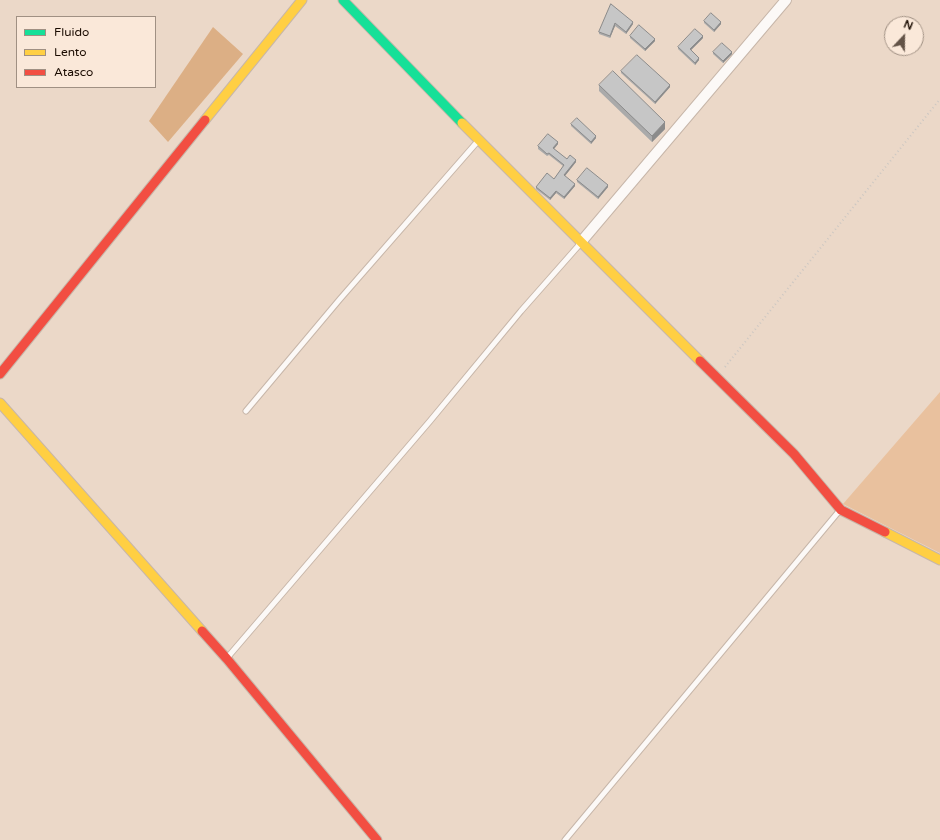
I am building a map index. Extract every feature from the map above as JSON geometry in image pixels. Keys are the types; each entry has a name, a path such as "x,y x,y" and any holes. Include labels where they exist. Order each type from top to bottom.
{"street":[{"path":"0,374 302,0"},
{"path":"343,0 478,140 794,454 841,510 940,560"},
{"path":"581,242 786,0"},
{"path":"0,403 227,659 376,840"}],"lane":[{"path":"246,411 340,299 478,140"},
{"path":"227,659 581,242"},
{"path":"565,840 841,510"}],"path":[{"path":"725,367 940,99"}],"shaded area":[{"path":"213,27 243,54 168,142 149,121"},
{"path":"940,392 940,553 843,504"}],"building":[{"path":"611,4 633,22 626,32 615,23 610,36 599,32"},
{"path":"711,13 721,22 714,30 704,21"},
{"path":"639,25 655,39 645,49 630,36"},
{"path":"695,29 703,36 690,49 699,58 695,63 678,47"},
{"path":"722,43 732,52 723,61 713,52"},
{"path":"637,55 670,85 655,102 621,71"},
{"path":"613,71 665,122 652,136 599,85"},
{"path":"577,118 596,136 591,142 571,124"},
{"path":"548,134 558,142 553,148 567,159 570,155 576,160 564,175 575,184 564,197 556,191 550,198 536,187 547,173 554,179 564,165 538,146"},
{"path":"587,168 608,185 598,197 577,180"}],"traffic: fast":[{"path":"343,0 462,123"}],"traffic: slow":[{"path":"205,120 302,0"},
{"path":"462,123 700,361"},
{"path":"0,403 202,631"},
{"path":"885,532 940,560"}],"traffic: jam":[{"path":"0,374 205,120"},
{"path":"700,361 794,454 841,510 885,532"},
{"path":"202,631 377,840"}]}
